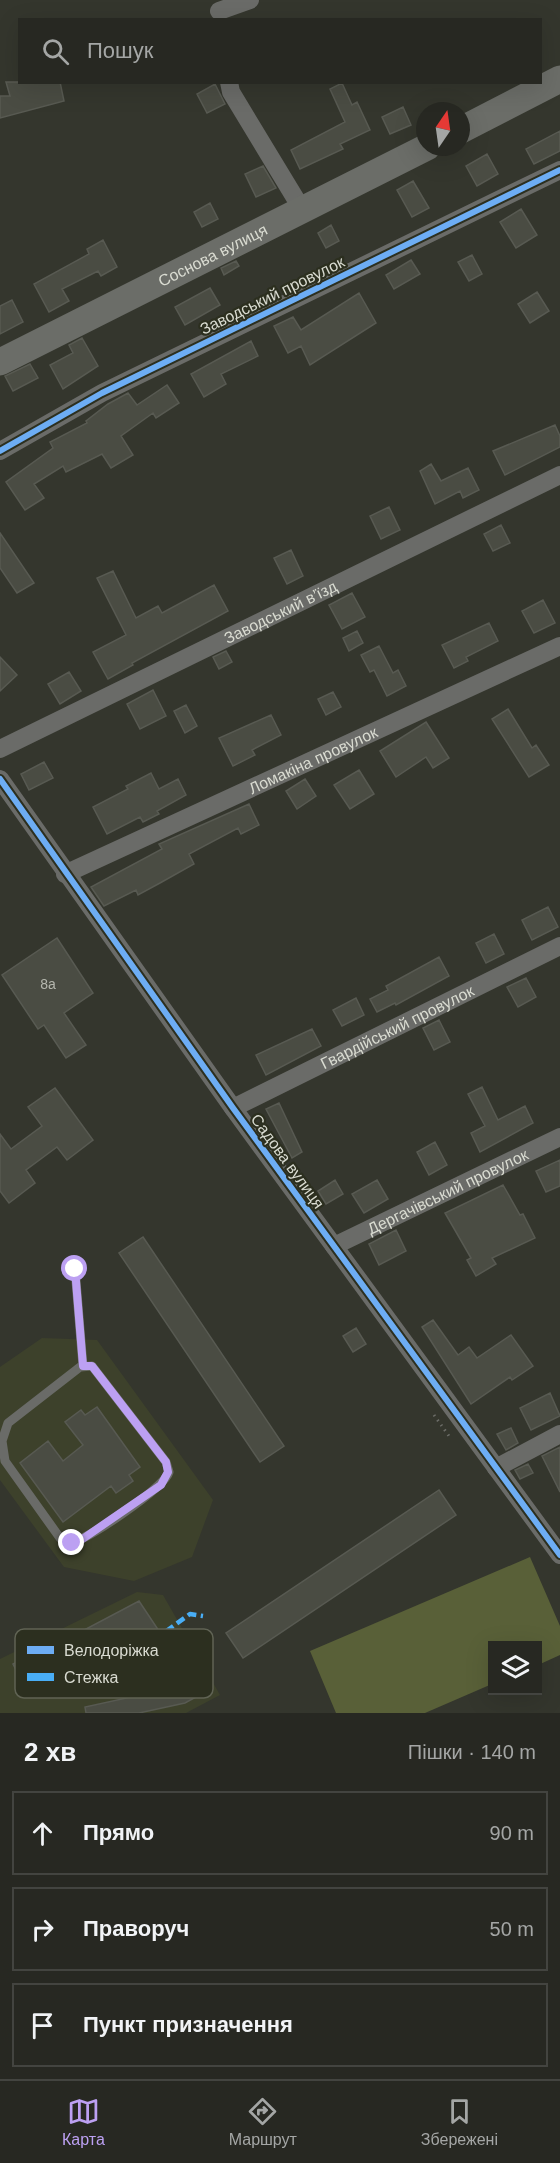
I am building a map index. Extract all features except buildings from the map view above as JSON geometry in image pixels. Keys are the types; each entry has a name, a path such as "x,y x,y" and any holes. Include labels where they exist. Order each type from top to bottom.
{"street":[{"path":"218,10 250,0"},
{"path":"470,125 560,79"},
{"path":"229,84 231,92 303,211"},
{"name":"Соснова вулиця","path":"0,362 416,153"},
{"name":"Заводський провулок","path":"0,451 102,393 560,170"},
{"name":"Заводський в’їзд","path":"0,749 560,475"},
{"name":"Ломакіна провулок","path":"65,874 560,646"},
{"name":"Садова вулиця","path":"0,779 65,874 233,1108 560,1555"},
{"name":"Гвардійський провулок","path":"233,1108 560,946"},
{"name":"Дергачівський провулок","path":"334,1246 560,1137"},
{"path":"496,1468 560,1434"}],"lane":[{"path":"75,1269 83,1366"},
{"path":"83,1366 92,1366 166,1462 168,1472 161,1485 81,1540 72,1543 60,1538 5,1461 2,1441 8,1423 83,1366"}],"shaded area":[{"path":"42,1338 97,1340 213,1500 192,1557 134,1581 64,1567 0,1480 0,1367"},
{"path":"137,1592 163,1595 182,1629 61,1629"},
{"path":"15,1652 15,1698 213,1698 213,1683 220,1695 186,1713 0,1713 0,1659"}],"green space":[{"path":"530,1557 560,1626 560,1655 542,1663 542,1641 488,1641 488,1686 425,1713 336,1713 310,1651"}],"marked path":[{"path":"169,1629 190,1614 203,1616"}],"cycle path":[{"path":"0,451 102,393 560,170"},
{"path":"0,779 233,1108 560,1555"}],"route":[{"path":"72,1543 81,1540 161,1485 168,1472 166,1462 92,1366 83,1366 75,1269"}]}
